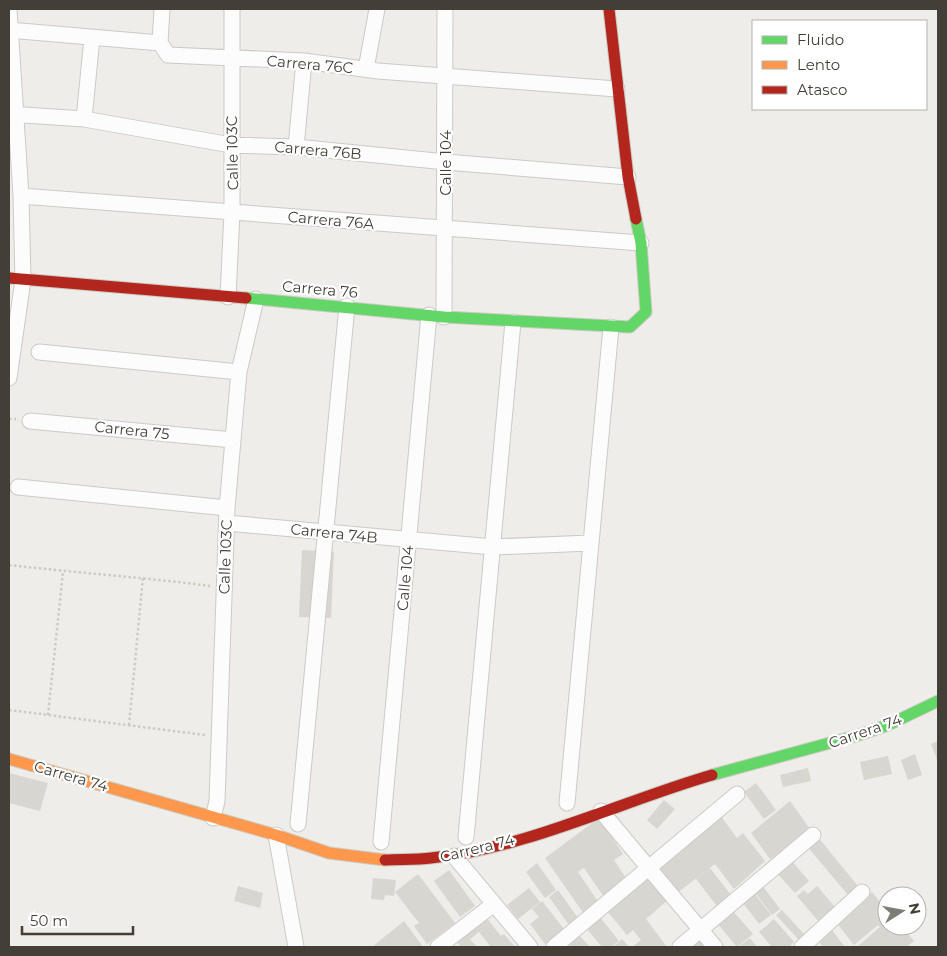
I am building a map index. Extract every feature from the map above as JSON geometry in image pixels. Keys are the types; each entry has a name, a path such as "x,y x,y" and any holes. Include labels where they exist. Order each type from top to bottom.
{"street":[{"path":"9,9 12,115 21,196 9,378"},
{"path":"9,30 160,43 162,9"},
{"name":"Calle 103C","path":"228,297 232,212 232,9"},
{"path":"366,70 377,9"},
{"name":"Calle 104","path":"381,842 408,541 436,316 444,229 446,162 445,9"},
{"path":"609,9 628,177 641,244"},
{"path":"84,119 92,38"},
{"name":"Carrera 76C","path":"160,43 168,55 231,60 304,61 366,70 617,89"},
{"path":"296,147 304,61"},
{"name":"Carrera 76B","path":"12,115 84,119 231,145 296,147 628,177"},
{"name":"Carrera 76A","path":"21,196 641,244"},
{"name":"Carrera 76","path":"16,279 347,306 513,322 612,327 630,326 641,319 646,312 641,244"},
{"name":"Calle 103C","path":"213,818 217,801 227,508 239,372 256,299"},
{"path":"298,824 347,306"},
{"path":"466,837 513,322"},
{"path":"567,803 590,543 612,327"},
{"path":"39,352 239,372"},
{"name":"Carrera 75","path":"30,421 233,440"},
{"path":"18,487 227,508"},
{"name":"Carrera 74B","path":"227,523 408,541 493,547 590,543"},
{"name":"Carrera 74","path":"9,758 276,835 316,850 373,860 411,861 454,856 482,850 677,786 874,730 938,701"},
{"path":"554,947 737,794"},
{"path":"601,811 715,947"},
{"path":"276,835 296,947"},
{"path":"680,947 813,835"},
{"path":"454,856 530,947"},
{"path":"802,947 862,892"},
{"path":"438,947 494,904"}],"path":[{"path":"9,565 63,572 143,577 224,588"},
{"path":"48,715 63,572"},
{"path":"129,725 143,577"},
{"path":"9,710 218,737"}],"building":[{"path":"302,550 334,552 331,618 299,617"},
{"path":"938,741 938,762 931,744"},
{"path":"915,754 922,775 908,780 901,760"},
{"path":"888,756 892,774 864,780 860,762"},
{"path":"808,768 811,781 783,787 780,775"},
{"path":"9,773 48,783 40,811 9,803"},
{"path":"756,783 776,810 764,819 744,792"},
{"path":"664,800 675,809 657,829 647,820"},
{"path":"790,801 810,829 770,859 751,833"},
{"path":"720,815 737,838 743,833 765,861 734,889 715,864 673,896 652,868"},
{"path":"599,818 623,854 614,860 627,880 604,897 584,868 578,872 599,903 584,914 545,858"},
{"path":"817,836 858,886 848,895 806,845"},
{"path":"790,859 809,881 795,893 775,871"},
{"path":"537,863 556,890 545,898 526,872"},
{"path":"710,868 731,895 717,906 696,879"},
{"path":"449,870 475,906 460,917 434,881"},
{"path":"418,874 455,923 427,944 414,926 419,923 395,892"},
{"path":"649,877 668,900 646,919 667,947 632,947 641,940 633,930 627,935 607,911"},
{"path":"373,878 396,880 394,896 385,895 384,900 371,899"},
{"path":"762,885 780,909 772,915 754,891"},
{"path":"238,886 263,893 260,908 234,901"},
{"path":"817,886 835,907 818,921 797,896 804,890 808,894"},
{"path":"529,888 540,902 518,919 507,905"},
{"path":"558,890 578,918 569,925 549,897"},
{"path":"752,890 771,915 759,924 740,899"},
{"path":"872,892 877,898 877,926 854,945 836,922"},
{"path":"542,901 564,929 545,944 530,924 539,917 532,909"},
{"path":"732,910 753,934 737,947 717,923"},
{"path":"782,910 804,934 799,940 776,915"},
{"path":"485,916 501,936 504,934 515,947 491,947 479,932 470,939 477,947 461,947 455,939"},
{"path":"600,917 619,941 611,947 602,947 586,928"},
{"path":"774,919 794,942 789,947 772,947 759,932"},
{"path":"404,921 423,947 372,947"},
{"path":"831,929 845,947 823,947 817,939"},
{"path":"877,930 877,936 910,936 914,941 907,947 857,947"},
{"path":"703,934 714,947 690,947"},
{"path":"579,935 590,947 572,947 569,944"},
{"path":"750,938 757,947 738,947"},
{"path":"622,939 629,947 613,947"}],"traffic: fast":[{"path":"246,298 444,317 630,327 646,312 641,243 636,219"},
{"path":"712,775 859,735 888,725 938,701"}],"traffic: slow":[{"path":"9,759 276,835 329,853 385,860"}],"traffic: jam":[{"path":"609,9 628,177 636,219"},
{"path":"9,278 246,298"},
{"path":"385,860 431,858 503,845 712,775"}]}
